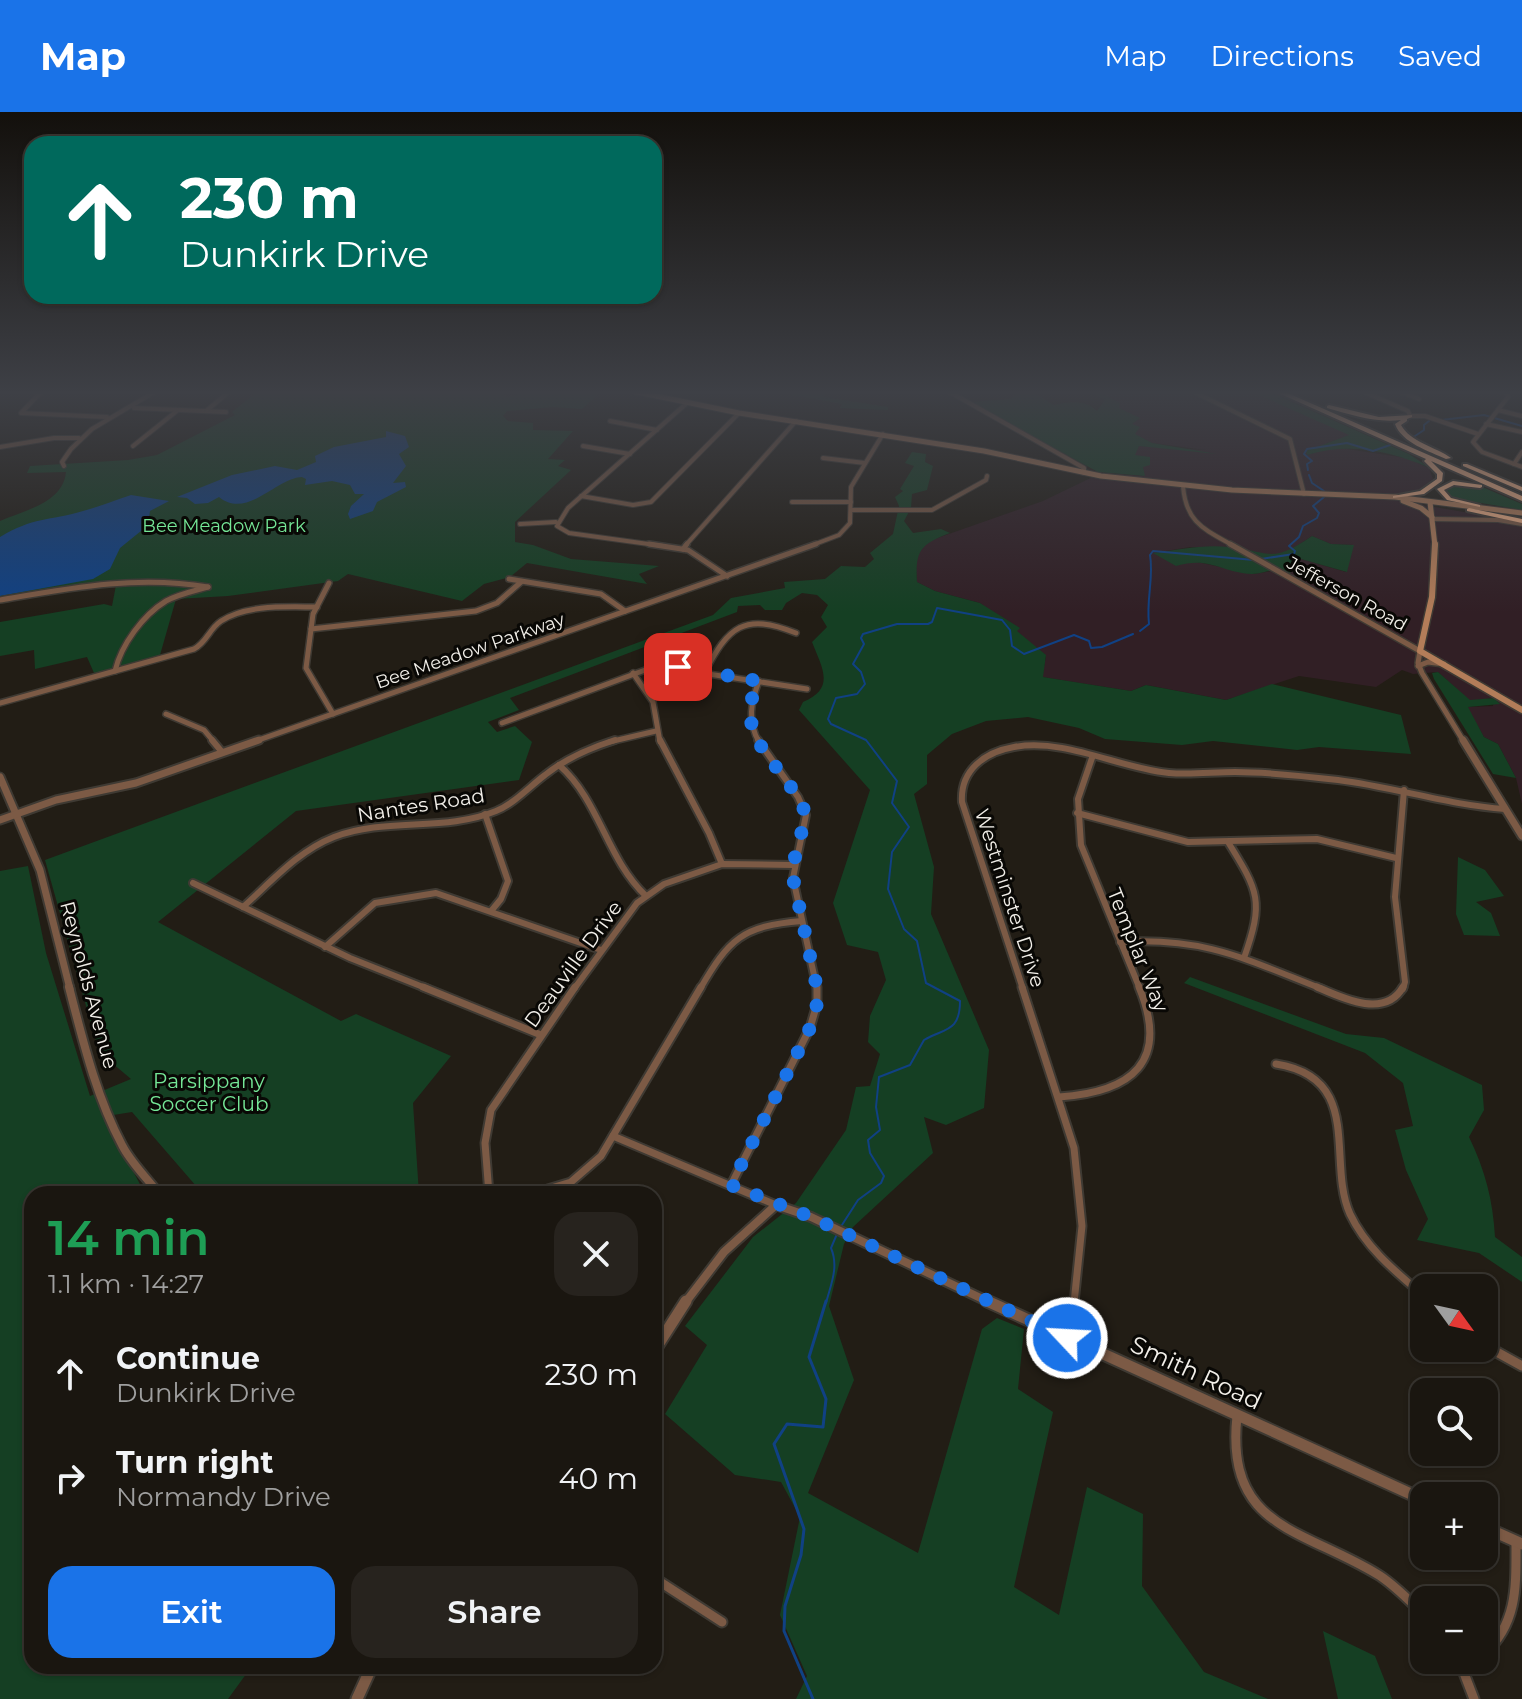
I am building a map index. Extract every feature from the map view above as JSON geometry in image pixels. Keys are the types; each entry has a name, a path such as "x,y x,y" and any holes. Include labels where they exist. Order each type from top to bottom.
{"highway":[{"path":"1396,498 1428,491 1440,480 1440,473 1429,465"},
{"path":"1449,465 1522,496"},
{"path":"1453,465 1522,496"},
{"path":"1462,465 1522,496"},
{"path":"1478,506 1449,499 1440,488 1453,483 1470,483 1522,496"},
{"path":"1428,491 1430,502"},
{"path":"1441,503 1521,518"}],"main road":[{"path":"1056,465 1121,479 1183,486 1367,496 1478,506 1521,518"},
{"path":"1396,498 1417,506 1432,518"},
{"path":"1420,651 1431,605 1430,502"},
{"name":"Jefferson Road","path":"1420,651 1522,710"}],"street":[{"path":"520,524 556,522 617,465"},
{"path":"581,496 630,505 651,502 688,465"},
{"path":"683,549 757,465"},
{"path":"864,465 851,487 851,510 932,510 986,480 987,476"},
{"path":"1073,465 1081,470"},
{"path":"1297,465 1304,494"},
{"name":"Jefferson Road","path":"1183,486 1185,508 1203,529 1420,651"},
{"path":"792,502 851,502"},
{"name":"Bee Meadow Parkway","path":"0,820 56,800 118,788 836,537 850,523 851,510"},
{"path":"1432,518 1521,518"},
{"path":"556,522 560,529 569,533 683,549 699,555 727,576"},
{"path":"0,600 114,581 175,579 208,587 173,597 160,605 125,643 115,671"},
{"path":"509,579 601,594 625,611"},
{"path":"311,629 476,611 497,603 521,582"},
{"path":"329,583 317,607 311,629 306,668 333,714"},
{"path":"0,703 197,647 210,638 216,625 227,618 272,609 317,607"},
{"path":"705,672 724,637 734,630 762,625 796,633"},
{"path":"1420,651 1418,666 1522,836"},
{"path":"1418,666 1428,662 1444,664"},
{"path":"502,723 633,673 663,666 807,689"},
{"path":"633,673 656,701 656,731 706,823 722,864"},
{"path":"731,1185 815,1012 817,988 793,865 806,815 751,728 749,702 759,681"},
{"path":"166,714 204,730 222,752"},
{"name":"Nantes Road","path":"243,907 305,854 335,837 485,814 514,801 559,765 627,736 656,731"},
{"name":"Westminster Drive","path":"1067,1338 1081,1257 1082,1204 1074,1148 962,802 961,788 967,773 979,760 1010,748 1049,746 1169,773 1276,773 1404,790 1488,809 1505,809"},
{"name":"Templar Way","path":"1059,1097 1095,1094 1122,1083 1136,1072 1148,1050 1152,1030 1150,1014 1087,864 1077,813 1081,784 1092,758"},
{"path":"559,765 580,784 624,877 646,896"},
{"name":"Reynolds Avenue","path":"0,777 40,870 87,1057 123,1148 153,1186"},
{"path":"1120,942 1181,941 1244,958 1354,1002 1379,1004 1392,1000 1403,991 1405,982 1396,924 1396,858 1404,790"},
{"path":"1077,813 1174,839 1228,842 1317,839 1396,858"},
{"path":"485,814 508,881 501,899 492,910"},
{"path":"1228,842 1255,888 1260,904 1259,920 1244,958"},
{"name":"Deauville Drive","path":"488,1186 485,1143 488,1120 497,1099 601,950 646,896 674,880 722,864 793,865"},
{"path":"193,883 325,947 541,1035"},
{"path":"325,947 367,908 392,898 444,894 601,950"},
{"path":"562,1186 581,1175 601,1156 728,944 741,933 758,926 802,921"},
{"path":"1276,1064 1303,1072 1330,1101 1340,1130 1342,1191 1352,1218 1380,1257 1410,1284"},
{"path":"613,1136 776,1205"},
{"path":"662,1338 682,1307 728,1250 755,1219 776,1205"},
{"name":"Smith Road","path":"776,1205 830,1226 1410,1494"},
{"path":"1498,1353 1522,1366"},
{"path":"1237,1416 1233,1445 1236,1470 1255,1506 1268,1518 1380,1575 1410,1602"},
{"path":"1498,1533 1519,1542 1514,1622 1498,1645"},
{"path":"662,1583 722,1622"},
{"path":"357,1699 368,1674"},
{"path":"1467,1674 1474,1699"}],"shaded area":[{"path":"1139,465 1422,465 1429,468 1433,479 1419,490 1423,505 1522,522 1522,804 1516,778 1498,744 1484,737 1467,707 1493,706 1494,698 1470,701 1438,672 1413,674 1402,670 1376,687 1299,676 1226,700 1146,685 1131,691 1042,677 1046,656 980,603 935,591 917,582 915,560 926,542 1043,501 1101,473 1144,476","holes":["1312,536 1331,544 1353,545 1346,572 1301,559 1283,569 1254,574 1154,553 1190,547 1229,547 1269,556 1288,552"]}],"green space":[{"name":"Bee Meadow Park","path":"559,465 571,470 515,522 515,542 571,559 659,566 639,574 647,584 527,563 510,577 484,584 462,601 348,574 338,581 228,596 176,599 160,655 94,673 87,657 35,669 34,650 0,656 0,622 104,604 112,606 117,580 0,599 0,521 50,498 63,483 66,472 27,473 30,466"},
{"name":"Parsippany Soccer Club","path":"911,465 933,466 927,490 912,494 911,508 904,521 913,533 941,529 950,533 932,541 922,550 917,562 917,582 935,591 980,603 1020,628 1017,631 1046,655 1043,677 1131,691 1146,685 1226,700 1272,684 1401,715 1411,754 1319,747 1297,750 1213,741 1182,745 1105,739 1079,728 1028,717 986,721 952,734 927,755 927,784 914,794 934,867 931,914 989,1050 984,1108 946,1125 924,1117 933,1153 853,1227 844,1244 829,1306 854,1380 808,1493 918,1553 982,1329 997,1318 1024,1329 1018,1389 1053,1412 1014,1587 1059,1615 1087,1487 1143,1514 1142,1586 1204,1672 1268,1699 796,1699 807,1676 780,1615 800,1517 781,1482 735,1475 665,1414 707,1345 685,1326 753,1237 796,1203 846,1130 856,1087 870,1086 880,1054 868,1042 870,1016 886,980 878,952 847,945 833,903 870,790 799,710 803,702 820,690 823,684 824,676 812,642 827,627 821,617 828,605 817,595 802,593 786,603 782,610 765,610 760,605 738,606 737,612 510,698 519,710 488,722 497,732 515,726 532,742 519,780 296,811 158,922 341,1021 356,1014 451,1056 413,1103 418,1186 196,1186 132,1112 107,1116 102,1111 141,1186 24,1186 24,1674 246,1674 228,1699 0,1699 0,871 28,866 46,953 90,1096 131,1079 99,1052 45,860 713,615 731,598 785,588 784,582 825,579 841,566 865,567 874,559 870,553 893,534 899,506 895,497 903,491 900,489 914,466"},
{"path":"1085,465 1150,465 1143,467 1145,476 1098,472"},
{"path":"1457,484 1480,486 1522,504 1522,510 1452,498 1444,489"},
{"path":"1312,536 1331,544 1354,545 1347,572 1301,559 1290,573 1271,570 1257,574 1241,573 1198,563 1176,566 1153,553 1210,546 1271,554 1288,550"},
{"path":"1438,672 1470,700 1494,698 1500,704 1468,707 1484,737 1498,744 1516,778 1493,774 1434,679 1432,673"},
{"path":"1458,857 1485,870 1504,896 1476,902 1491,913 1500,936 1464,935 1456,914"},
{"path":"1190,977 1346,1034 1384,1038 1482,1085 1484,1110 1469,1137 1487,1186 1495,1237 1522,1257 1522,1282 1479,1253 1417,1240 1428,1219 1406,1170 1395,1130 1413,1126 1403,1083 1365,1053 1184,983"},
{"path":"1323,1631 1375,1656 1392,1699 1338,1699"}],"water":[{"path":"309,465 405,465 393,483 405,482 406,487 377,502 373,511 350,519 351,506 364,494 355,494 350,485 332,481 305,485 306,479 302,477 240,504 219,497 208,503 195,504 187,498 177,497 232,475 275,466 297,470"},
{"path":"131,495 169,501 150,511 152,522 120,548 110,569 93,579 0,596 0,537 32,523"}],"waterway":[{"path":"1307,465 1308,470"},
{"path":"1309,475 1312,483 1324,491"},
{"path":"1261,559 1294,554 1295,551 1289,546 1299,537 1303,526 1317,518 1319,513 1313,506 1324,497"},
{"path":"1140,631 1149,624 1150,555 1153,551 1254,560"},
{"path":"840,1228 858,1200 881,1183 884,1176 870,1153 868,1140 880,1130 876,1107 879,1077 910,1065 924,1040 950,1028 957,1018 960,1001 926,983 917,941 904,929 888,889 892,852 909,827 892,803 897,781 866,740 831,724 828,719 836,698 857,694 865,684 861,672 853,664 864,644 861,638 863,634 897,624 928,624 932,622 937,608 1002,620 1010,630 1012,646 1024,654 1074,635 1089,641 1091,648 1102,647 1133,634"},
{"path":"826,1303 834,1269 831,1248 837,1234"},
{"path":"813,1699 784,1631 785,1606 801,1555 804,1529 774,1444 787,1424 823,1427 826,1399 809,1357 826,1301"}],"route":[{"path":"678,667 759,681 749,702 751,728 806,815 793,865 793,878 817,988 817,1004 810,1028 731,1185 811,1217 1067,1338"}]}
